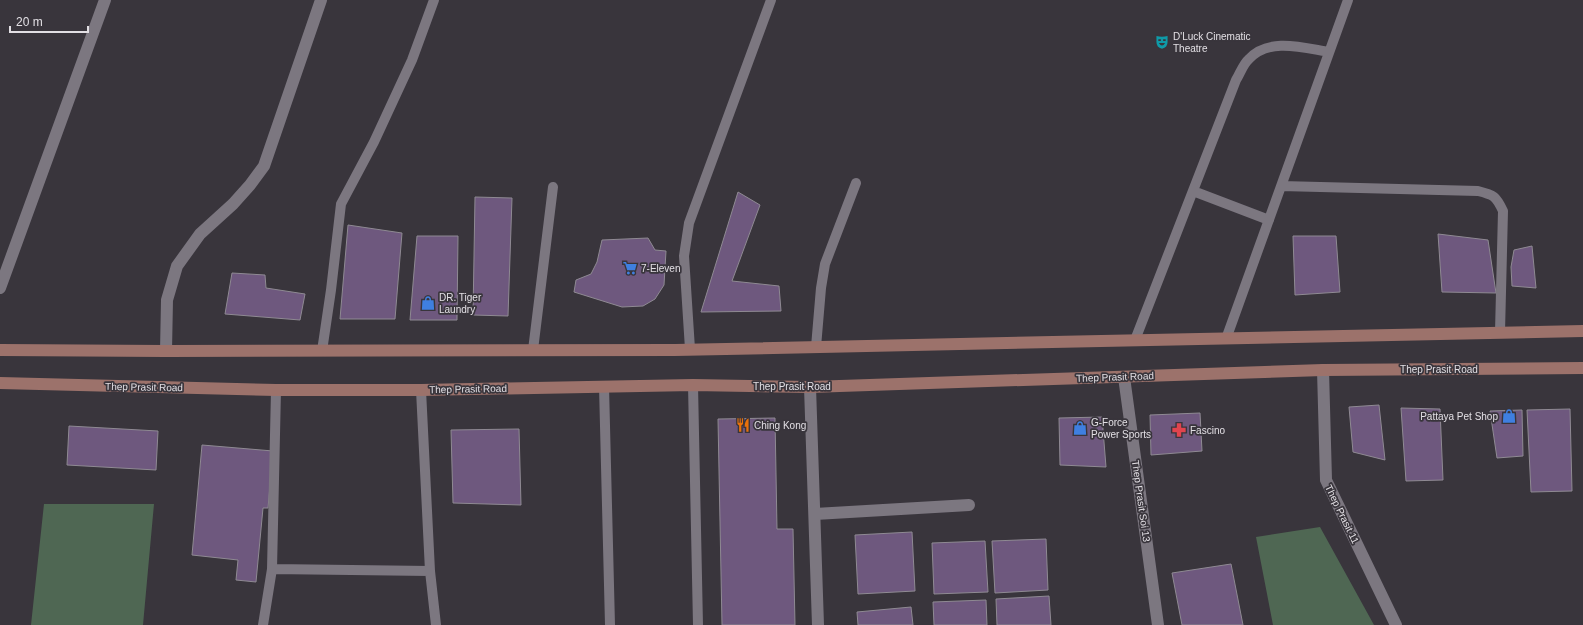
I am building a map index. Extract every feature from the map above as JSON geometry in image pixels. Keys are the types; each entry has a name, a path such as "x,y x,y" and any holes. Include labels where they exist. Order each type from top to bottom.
{"main road":[{"path":"0,350 322,351 690,349 1583,331"},
{"name":"Thep Prasit Road","path":"0,383 276,390 421,390 693,385 810,387 1324,370 1583,368"}],"street":[{"path":"0,288 105,0"},
{"path":"166,351 167,300 177,266 200,234 234,204 264,166 321,0"},
{"name":"Thep Prasit 11","path":"1324,370 1326,480 1396,625"},
{"name":"Thep Prasit Soi 13","path":"1124,377 1158,625"},
{"path":"810,387 818,625"},
{"path":"815,514 969,505"}],"lane":[{"path":"322,351 341,204 374,142 412,60 434,0"},
{"path":"690,349 684,256 689,223 772,0"},
{"path":"1226,338 1348,0"},
{"path":"1135,340 1236,80 1248,59 1264,48 1285,45 1329,52"},
{"path":"816,347 821,288 825,264 856,183"},
{"path":"1281,186 1478,192 1491,194 1498,200 1502,211 1500,332"},
{"path":"533,350 554,187"},
{"path":"1193,191 1269,220"},
{"path":"693,385 698,625"},
{"path":"604,386 610,625"},
{"path":"263,625 272,569 276,390"},
{"path":"421,390 430,571 436,625"},
{"path":"272,569 430,571"}],"green space":[{"path":"44,504 154,504 143,625 31,625"},
{"path":"1320,527 1374,625 1273,625 1256,537"}],"building":[{"path":"738,192 760,205 732,281 779,286 781,311 701,312"},
{"path":"475,197 512,198 508,316 473,315"},
{"path":"348,225 402,233 395,319 340,319"},
{"path":"1438,234 1488,240 1496,293 1442,292"},
{"path":"417,236 458,236 457,320 410,320"},
{"path":"1293,236 1336,236 1340,292 1295,295"},
{"name":"7-Eleven","path":"648,238 655,250 666,251 664,285 655,299 643,306 622,307 574,292 576,280 591,274 597,262 602,240"},
{"path":"1532,246 1536,288 1512,286 1511,267 1514,250"},
{"path":"232,273 265,275 266,288 305,294 300,320 225,314"},
{"path":"1379,405 1385,460 1353,452 1349,407"},
{"path":"1401,408 1440,409 1443,480 1406,481"},
{"path":"1570,409 1572,491 1531,492 1527,410"},
{"path":"1522,410 1523,456 1497,458 1490,411"},
{"path":"1200,413 1202,451 1151,455 1150,415"},
{"path":"1102,417 1106,467 1060,465 1059,418"},
{"path":"775,418 777,529 793,529 795,625 722,625 718,419"},
{"path":"69,426 158,431 156,470 67,465"},
{"path":"519,429 521,505 453,503 451,430"},
{"path":"202,445 273,451 268,508 263,508 256,582 236,580 238,560 192,555"},
{"path":"912,532 915,591 858,594 855,535"},
{"path":"1046,539 1048,590 995,593 992,541"},
{"path":"985,541 988,592 934,594 932,543"},
{"path":"1231,564 1243,625 1182,625 1172,573"},
{"path":"1049,596 1051,625 997,625 996,599"},
{"path":"986,600 987,625 934,625 933,602"},
{"path":"911,607 913,625 858,625 857,612"}],"place":[{"name":"D'Luck Cinematic Theatre","path":"1162,42"},
{"name":"7-Eleven","path":"630,268"},
{"name":"DR. Tiger Laundry","path":"428,303"},
{"name":"Pattaya Pet Shop","path":"1509,416"},
{"name":"Ching Kong","path":"743,425"},
{"name":"G-Force Power Sports","path":"1080,428"},
{"name":"Fascino","path":"1179,430"}]}
